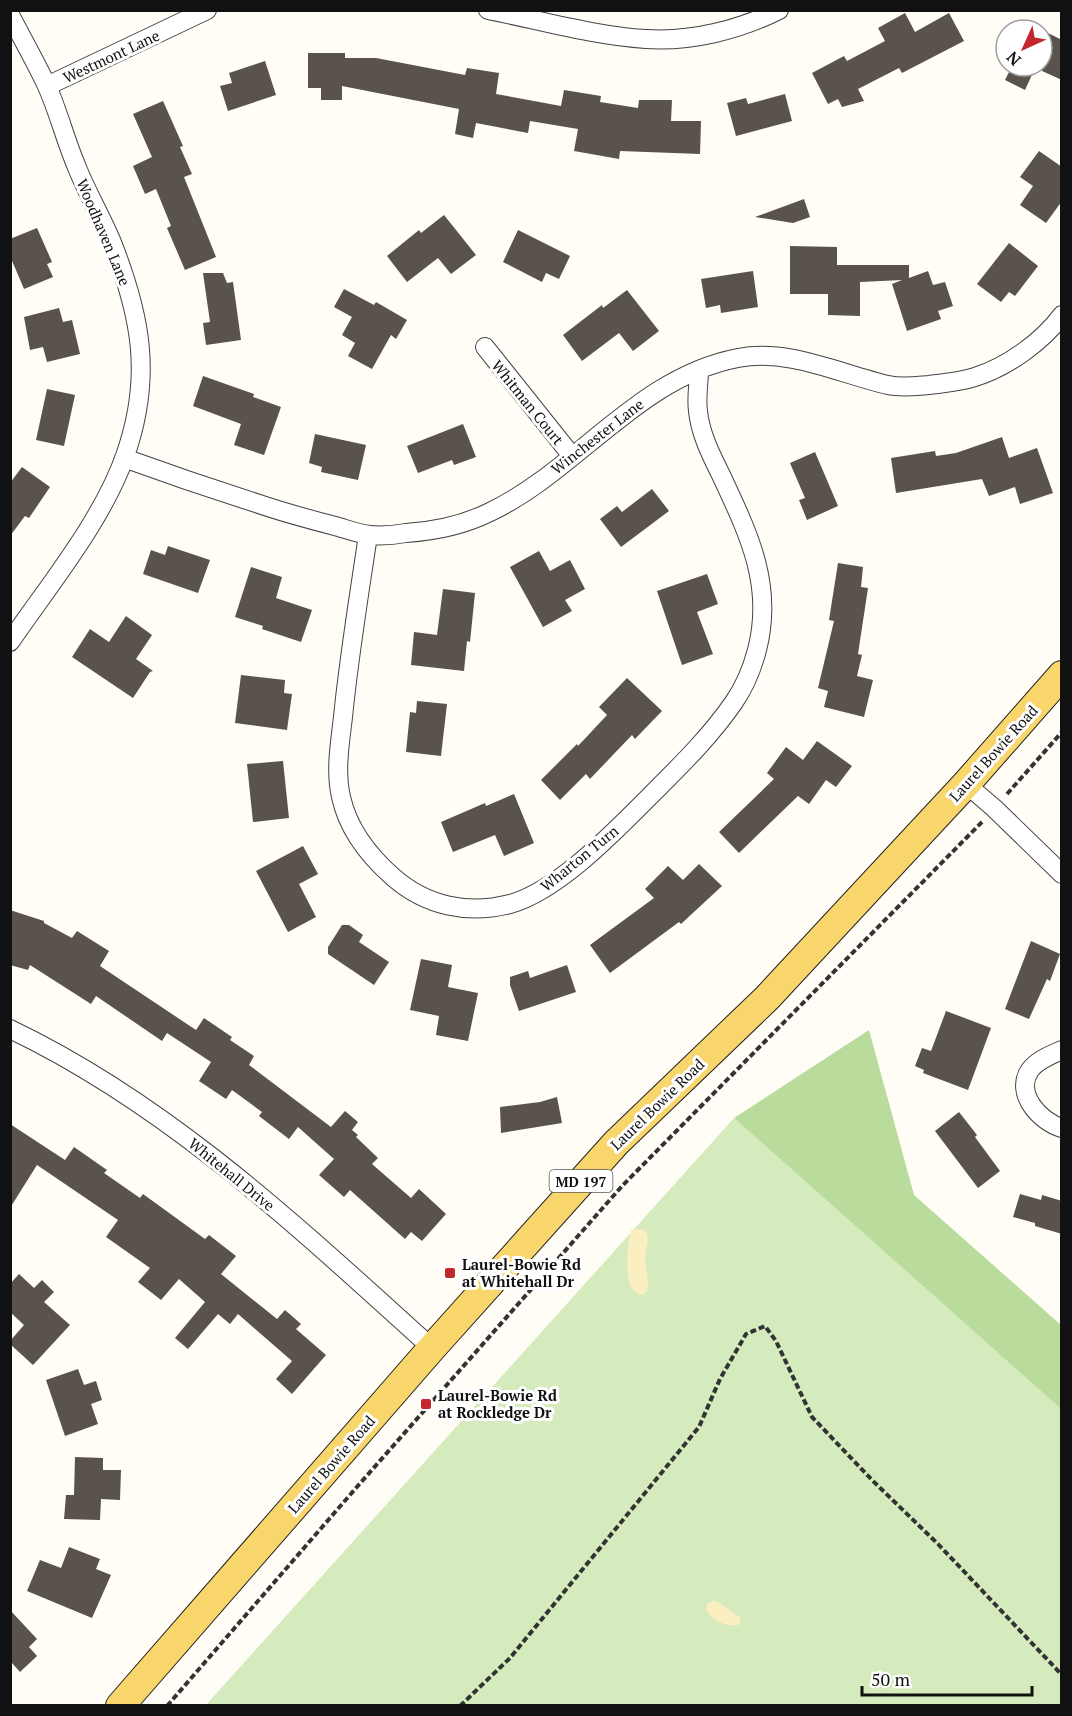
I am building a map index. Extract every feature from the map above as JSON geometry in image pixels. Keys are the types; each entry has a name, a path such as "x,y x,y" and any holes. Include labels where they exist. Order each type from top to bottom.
{"main road":[{"name":"Laurel Bowie Road","path":"120,1706 432,1348 616,1143 767,998 966,784 1062,675"}],"street":[{"name":"Westmont Lane","path":"47,86 207,10"},
{"path":"488,10 647,39 681,38 729,30 755,22 779,10"},
{"name":"Woodhaven Lane","path":"10,15 47,86 76,166 110,238 128,286 136,318 142,388 134,427 124,458 104,501 84,535 10,642"},
{"name":"Winchester Lane","path":"124,458 293,515 368,535 431,530 463,523 492,512 530,488 653,393 699,370 737,358 756,356 813,363 891,386 908,387 953,383 976,377 1015,357 1044,334 1062,315"},
{"name":"Whitman Court","path":"485,347 572,456"},
{"name":"Wharton Turn","path":"368,535 353,631 339,751 338,783 342,801 354,831 363,846 384,869 415,893 436,904 455,908 493,908 513,903 538,892 568,871 681,765 719,721 744,687 751,669 761,627 762,592 759,571 743,521 712,456 702,429 698,411 699,370"},
{"path":"966,784 1062,874"},
{"name":"Whitehall Drive","path":"10,1029 40,1043 88,1071 172,1126 299,1228 432,1348"},
{"path":"1062,1050 1037,1063 1029,1071 1026,1088 1035,1110 1042,1118 1062,1128"}],"path":[{"path":"167,1706 623,1185 994,808 1062,732"},
{"path":"460,1706 510,1658 679,1452 699,1427 720,1378 746,1334 765,1326 776,1341 812,1417 938,1544 1062,1675"}],"green space":[{"path":"869,1030 914,1195 1061,1325 1061,1409 734,1118"},
{"path":"734,1118 1061,1409 1061,1705 205,1706"}],"sand":[{"path":"643,1229 647,1233 648,1240 645,1257 648,1284 647,1291 643,1295 636,1293 631,1287 627,1257 631,1230"},
{"path":"714,1601 738,1616 740,1624 725,1624 711,1617 706,1609 707,1604"}],"building":[{"path":"905,13 915,32 949,13 964,41 902,73 899,68 858,89 864,101 842,107 838,99 828,104 812,73 844,56 847,61 885,41 878,28"},
{"path":"1054,36 1062,40 1062,80 1054,76"},
{"path":"308,53 345,53 345,58 376,58 465,75 467,68 499,73 496,94 561,106 564,90 601,96 600,102 638,108 639,100 672,100 671,121 701,121 700,154 620,151 619,159 574,151 578,129 530,121 528,133 476,123 473,138 455,134 459,109 342,86 342,100 321,100 321,88 308,88"},
{"path":"265,61 276,95 228,111 220,86 232,83 229,73"},
{"path":"1006,78 1030,78 1025,90 1005,80"},
{"path":"785,94 792,121 736,136 727,103 746,98 748,104"},
{"path":"163,101 183,146 180,147 192,174 184,177 216,257 185,270 167,228 171,226 156,189 145,194 133,166 152,157 133,114"},
{"path":"1039,151 1062,167 1062,201 1046,223 1020,205 1033,186 1020,177"},
{"path":"804,199 810,217 793,223 755,217"},
{"path":"444,215 476,255 451,274 438,258 407,282 387,256 419,230 421,233"},
{"path":"37,228 52,262 47,264 53,277 24,289 10,256 10,239"},
{"path":"518,230 570,256 559,279 546,273 542,282 503,262"},
{"path":"1009,243 1038,266 1015,296 1009,292 1001,302 977,284"},
{"path":"790,246 837,247 837,265 909,265 909,278 928,271 933,285 945,282 953,306 938,311 941,319 907,331 892,284 902,280 860,282 860,316 828,315 828,294 790,294"},
{"path":"753,271 758,307 721,313 720,305 706,308 701,279"},
{"path":"203,273 223,273 227,283 233,282 241,340 206,345 203,323 210,322"},
{"path":"344,289 374,305 376,302 407,320 396,339 391,335 372,369 348,356 355,343 342,335 352,317 334,307"},
{"path":"627,290 659,331 633,351 619,333 582,361 563,335 602,305 603,308"},
{"path":"59,308 63,322 72,320 80,354 47,362 43,347 30,350 24,317"},
{"path":"203,376 254,394 253,397 281,407 264,455 234,445 241,424 193,406"},
{"path":"47,389 75,395 64,446 36,440"},
{"path":"463,424 476,457 454,465 452,460 418,473 407,446"},
{"path":"315,434 366,445 358,480 321,472 322,467 309,463"},
{"path":"1002,437 1009,458 1037,448 1053,493 1020,504 1015,487 989,496 982,479 896,493 891,458 935,451 936,456 956,453"},
{"path":"815,452 838,506 807,520 799,500 805,498 790,463"},
{"path":"22,467 50,487 29,518 25,516 10,536 10,483"},
{"path":"652,489 669,511 621,547 600,519 617,506 622,512"},
{"path":"168,546 210,560 198,593 143,574 151,550 165,555"},
{"path":"539,551 550,571 570,560 585,589 565,600 572,611 543,627 510,567"},
{"path":"838,563 863,567 861,587 868,588 858,654 862,655 857,676 873,680 864,717 824,707 828,691 818,688 834,621 829,620"},
{"path":"251,567 282,577 276,598 312,610 301,642 235,617"},
{"path":"707,574 718,604 697,612 713,654 682,665 657,591"},
{"path":"443,589 475,593 470,642 467,641 464,671 411,665 414,632 437,635"},
{"path":"126,616 152,635 136,659 153,671 150,672 133,698 72,657 90,629 109,642"},
{"path":"241,675 285,680 284,693 292,694 287,730 235,723"},
{"path":"627,678 662,711 635,739 632,735 590,779 586,774 560,800 541,780 607,715 599,707"},
{"path":"417,701 447,704 441,756 406,752 410,712 416,713"},
{"path":"817,741 852,766 836,787 826,780 809,804 798,796 739,853 719,832 774,779 767,773 786,747 803,760"},
{"path":"283,761 289,818 253,822 247,764"},
{"path":"514,794 534,843 504,856 495,835 453,852 441,822 485,803 486,806"},
{"path":"303,846 318,874 299,884 316,917 288,932 256,871"},
{"path":"699,864 722,886 681,924 679,922 610,973 590,945 654,898 645,889 668,866 683,880"},
{"path":"10,910 44,921 72,938 77,931 109,951 100,966 196,1030 204,1018 232,1037 230,1040 254,1056 249,1065 331,1127 345,1111 358,1122 352,1130 358,1135 356,1137 378,1158 372,1164 411,1198 419,1189 446,1214 422,1241 411,1232 405,1239 350,1190 344,1197 319,1175 334,1159 298,1127 289,1139 259,1116 262,1112 232,1090 226,1099 199,1081 211,1062 167,1033 162,1041 96,996 91,1004 30,965 28,970 10,965"},
{"path":"342,925 349,925 363,935 359,942 389,962 374,985 328,954 328,947"},
{"path":"1031,941 1060,954 1050,981 1047,979 1029,1019 1005,1009"},
{"path":"421,959 452,965 448,987 478,993 468,1041 436,1035 439,1016 410,1010"},
{"path":"567,965 576,992 519,1011 510,985 510,977 528,971 530,978"},
{"path":"946,1011 991,1028 968,1090 923,1073 924,1070 915,1066 922,1048 931,1051"},
{"path":"557,1097 562,1123 501,1133 500,1107 540,1102"},
{"path":"959,1112 1000,1171 978,1188 935,1131"},
{"path":"10,1124 65,1160 74,1147 107,1170 104,1173 140,1198 143,1194 205,1239 209,1235 236,1256 221,1274 277,1319 285,1310 301,1324 296,1329 326,1355 292,1394 276,1379 292,1361 238,1314 230,1324 218,1314 188,1349 175,1338 205,1302 179,1279 161,1300 138,1282 150,1268 106,1237 118,1220 37,1165 10,1208"},
{"path":"1020,1194 1041,1200 1042,1195 1062,1201 1062,1234 1013,1217"},
{"path":"19,1274 34,1288 42,1280 54,1292 44,1302 70,1325 33,1365 10,1344 24,1325 10,1312 10,1284"},
{"path":"78,1369 84,1385 96,1381 102,1400 91,1404 98,1424 65,1436 46,1380"},
{"path":"75,1457 103,1458 103,1470 121,1470 120,1500 101,1499 100,1520 64,1519 66,1495 74,1495"},
{"path":"69,1547 100,1559 96,1569 111,1575 92,1618 27,1591 40,1560 61,1568"},
{"path":"10,1610 37,1639 29,1647 37,1656 20,1672 12,1663 10,1664"}],"place":[{"name":"Laurel-Bowie Rd at Whitehall Dr","path":"450,1273"},
{"name":"Laurel-Bowie Rd at Rockledge Dr","path":"426,1404"}]}
